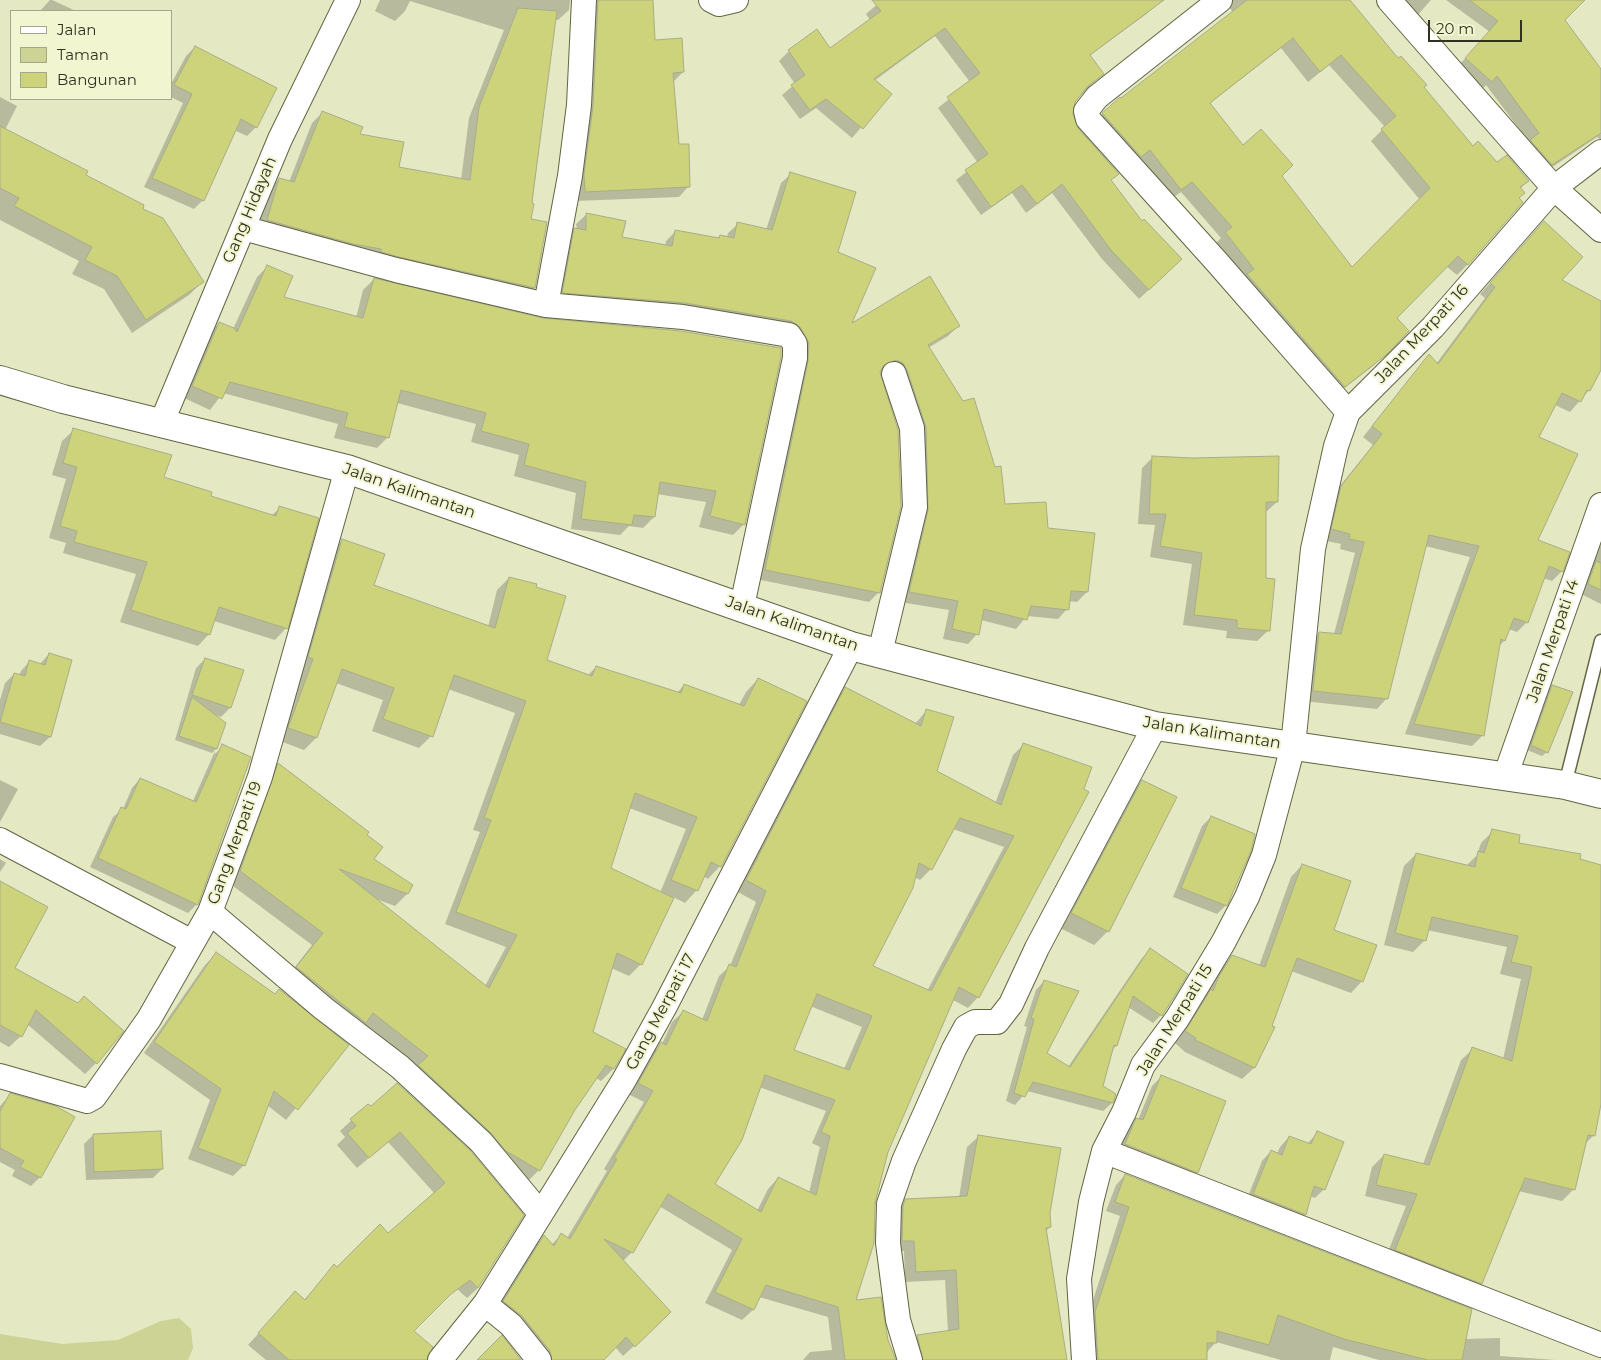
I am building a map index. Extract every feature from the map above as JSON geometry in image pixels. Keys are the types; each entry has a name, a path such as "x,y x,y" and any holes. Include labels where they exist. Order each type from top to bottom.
{"main road":[{"name":"Jalan Kalimantan","path":"0,380 64,399 348,470 852,646 1155,726 1564,785 1601,794"}],"street":[{"name":"Gang Hidayah","path":"161,424 280,139 348,0"},
{"path":"546,305 572,158 579,105 584,0"},
{"path":"711,0 720,4 736,0"},
{"path":"1220,0 1097,97 1086,111 1088,119 1348,412"},
{"path":"1389,0 1554,188 1601,230"},
{"name":"Jalan Merpati 16","path":"1293,746 1313,548 1336,446 1348,412 1433,327 1554,188 1601,152"},
{"path":"243,228 396,270 546,305 683,317 789,335 795,344 795,358 742,606"},
{"path":"880,653 915,507 912,428 894,374"},
{"name":"Gang Merpati 19","path":"0,1076 81,1100 91,1099 149,1019 210,912 260,777 348,470"},
{"name":"Jalan Merpati 14","path":"1505,777 1601,505"},
{"name":"Gang Merpati 17","path":"440,1360 485,1304 624,1080 664,1008 852,646"},
{"path":"910,1360 898,1320 888,1243 889,1204 904,1161 954,1049 966,1027 975,1022 997,1022 1011,1004 1037,948 1155,726"},
{"name":"Jalan Merpati 15","path":"1084,1360 1079,1279 1091,1202 1104,1150 1124,1112 1143,1065 1186,1003 1223,943 1247,897 1264,855 1293,746"},
{"path":"0,840 192,942"},
{"path":"210,912 323,1008 400,1067 481,1142 540,1213"},
{"path":"1104,1150 1601,1345"},
{"path":"485,1304 511,1325 540,1360"}],"lane":[{"path":"1564,785 1601,641"}],"green space":[{"path":"179,1318 191,1329 193,1348 188,1360 0,1360 0,1334 62,1344 118,1340 161,1321"}],"building":[{"path":"598,0 653,0 655,40 682,38 684,72 673,73 679,144 689,144 690,187 585,192 584,174 593,106"},
{"path":"872,0 1164,0 1090,55 1104,74 1088,86 1075,102 1073,114 1078,128 1119,174 1111,180 1142,221 1144,219 1182,259 1149,290 1111,250 1062,184 1037,204 1022,185 991,207 965,170 988,154 947,97 980,73 945,28 874,79 892,94 863,129 826,99 810,110 791,85 805,75 788,50 817,29 830,48 881,11"},
{"path":"1247,0 1350,0 1398,58 1401,56 1427,85 1424,87 1473,146 1478,141 1497,162 1507,155 1529,181 1520,187 1525,193 1519,198 1523,202 1468,265 1458,256 1397,318 1409,331 1386,355 1345,387 1247,274 1254,269 1225,232 1232,227 1192,182 1181,190 1150,150 1141,157 1102,113","holes":["1293,38 1320,72 1341,55 1396,116 1381,129 1430,188 1352,267 1282,176 1293,165 1261,129 1243,145 1210,103"]},
{"path":"1469,0 1585,0 1565,20 1601,69 1601,133 1552,165 1530,140 1539,133 1497,76 1492,82 1465,58 1498,21"},
{"path":"518,8 557,11 532,203 534,204 531,219 547,222 535,288 399,257 381,252 381,249 353,244 267,220 279,178 294,182 322,111 363,127 360,134 404,142 399,167 470,180 479,107"},
{"path":"195,46 277,88 257,128 241,119 204,201 152,178 192,94 174,85"},
{"path":"0,126 88,171 86,175 144,205 143,209 163,218 204,282 146,320 117,276 85,260 92,247 14,206 19,198 0,188"},
{"path":"790,172 856,192 838,252 876,268 852,323 930,276 960,326 928,345 963,401 974,398 995,467 1001,466 1005,504 1046,502 1048,528 1095,533 1088,592 1071,591 1069,610 1031,606 1027,620 984,609 979,635 952,629 958,601 909,592 928,510 926,427 907,370 903,363 896,360 884,365 880,372 898,430 901,506 880,593 765,570 808,361 809,343 800,327 791,321 685,303 562,293 574,228 586,230 586,213 626,221 622,237 672,246 675,230 719,238 720,235 734,238 737,222 772,230"},
{"path":"1544,221 1583,257 1562,280 1601,301 1601,370 1590,391 1587,390 1581,402 1562,393 1539,437 1578,454 1538,540 1570,552 1563,572 1549,566 1528,623 1514,618 1505,641 1501,639 1484,736 1414,724 1479,546 1429,535 1388,699 1313,691 1319,632 1341,634 1364,542 1349,539 1350,534 1331,529 1341,486 1382,434 1372,426 1429,354 1438,364 1495,287 1490,283"},
{"path":"267,265 293,276 284,297 363,318 374,278 543,318 681,331 781,348 781,357 745,525 710,516 716,491 660,482 655,517 634,515 632,525 581,519 586,482 524,465 529,444 481,431 486,413 401,390 389,438 344,427 348,413 230,382 222,399 192,386 219,322 234,328 237,332"},
{"path":"73,428 172,455 164,477 212,492 211,496 276,516 279,506 319,518 288,629 219,607 210,635 131,610 147,562 74,542 77,531 60,526 77,467 63,463"},
{"path":"1152,456 1192,458 1279,456 1278,502 1266,502 1266,578 1275,579 1270,631 1237,628 1237,620 1194,615 1202,553 1160,546 1166,514 1149,514"},
{"path":"342,539 385,554 374,585 495,628 509,577 537,584 536,587 566,596 547,660 592,676 596,666 681,693 684,684 744,706 758,678 807,701 721,867 711,862 698,891 671,880 697,817 635,793 611,868 674,898 642,965 617,953 593,1032 626,1049 614,1069 606,1065 575,1110 540,1171 506,1151 490,1132 418,1065 428,1056 373,1013 366,1023 296,967 323,933 240,871 278,763 369,832 367,835 383,847 374,859 413,885 408,894 339,869 489,988 517,935 456,912 491,820 484,818 526,701 454,675 433,737 383,719 394,688 342,669 317,738 288,728 313,659 308,657"},
{"path":"1596,561 1601,563 1601,590 1588,584"},
{"path":"49,653 72,660 51,737 0,722 14,673 25,676 29,660 45,665"},
{"path":"205,658 244,670 231,708 192,695"},
{"path":"1552,685 1573,692 1548,753 1531,745"},
{"path":"845,687 921,726 926,709 954,717 937,771 1001,805 1023,743 1092,767 1084,789 1089,792 979,998 959,987 888,1152 875,1203 874,1243 856,1300 881,1297 888,1340 896,1360 845,1360 838,1307 766,1285 754,1310 715,1292 742,1239 668,1194 633,1253 604,1239 671,1312 635,1347 626,1337 604,1360 552,1360 550,1351 522,1316 503,1301 544,1235 554,1246 561,1233 570,1239 617,1159 614,1158 653,1091 638,1083 661,1042 666,1045 683,1010 707,1021 729,964 736,967 766,891 746,880","holes":["960,818 1014,836 931,991 873,966 913,888 919,863 932,870","817,994 872,1016 849,1070 794,1050","765,1075 835,1100 821,1132 830,1136 816,1195 778,1177 761,1212 715,1184 742,1140"]},
{"path":"192,697 226,723 217,749 179,736"},
{"path":"222,744 251,757 198,905 98,858 121,807 126,809 140,778 196,802"},
{"path":"1142,780 1177,797 1109,932 1071,913"},
{"path":"1211,816 1255,834 1251,851 1227,906 1181,888"},
{"path":"1492,829 1520,835 1519,843 1581,854 1580,859 1601,865 1601,1104 1595,1136 1588,1135 1575,1190 1525,1178 1482,1284 1395,1250 1417,1194 1376,1185 1384,1154 1429,1165 1472,1047 1512,1061 1532,967 1511,962 1518,936 1432,917 1426,941 1395,933 1416,853 1475,867 1478,851 1484,853"},
{"path":"1302,864 1351,881 1334,930 1377,945 1363,982 1297,958 1272,1026 1275,1027 1255,1068 1195,1040 1196,1038 1185,1031 1211,989 1213,991 1219,976 1232,955 1265,967"},
{"path":"0,881 48,907 15,968 78,1003 84,996 124,1031 97,1064 36,1010 22,1037 0,1025"},
{"path":"1150,948 1188,974 1162,1016 1133,996 1117,1046 1114,1045 1103,1086 1116,1094 1113,1103 1033,1082 1025,1097 1014,1093 1034,1019 1031,1018 1044,980 1079,991 1047,1053 1070,1067"},
{"path":"216,952 275,994 279,989 349,1045 298,1110 274,1091 245,1166 198,1148 221,1089 154,1042"},
{"path":"1161,1075 1226,1101 1198,1173 1125,1144 1136,1118 1143,1120"},
{"path":"397,1083 470,1150 524,1215 478,1288 470,1280 451,1294 414,1331 433,1347 427,1360 289,1360 258,1333 295,1291 305,1300 334,1264 337,1267 380,1224 388,1233 445,1183 400,1132 369,1158 347,1133 356,1126 350,1119 368,1104 371,1106"},
{"path":"10,1093 56,1106 75,1117 41,1178 20,1167 24,1161 0,1148 0,1111"},
{"path":"161,1131 163,1169 94,1172 93,1134"},
{"path":"1317,1131 1344,1142 1325,1190 1314,1186 1306,1215 1253,1194 1271,1150 1282,1155 1289,1136 1311,1144"},
{"path":"978,1135 1061,1148 1050,1213 1051,1227 1046,1228 1067,1360 923,1360 917,1335 959,1329 956,1270 916,1272 914,1241 902,1241 903,1206 905,1199 967,1196"},
{"path":"1125,1174 1472,1309 1462,1360 1428,1360 1344,1339 1278,1315 1269,1345 1217,1331 1217,1343 1207,1343 1207,1360 1098,1360 1095,1312 1129,1207 1115,1202"},
{"path":"502,1335 521,1360 477,1360"}]}
